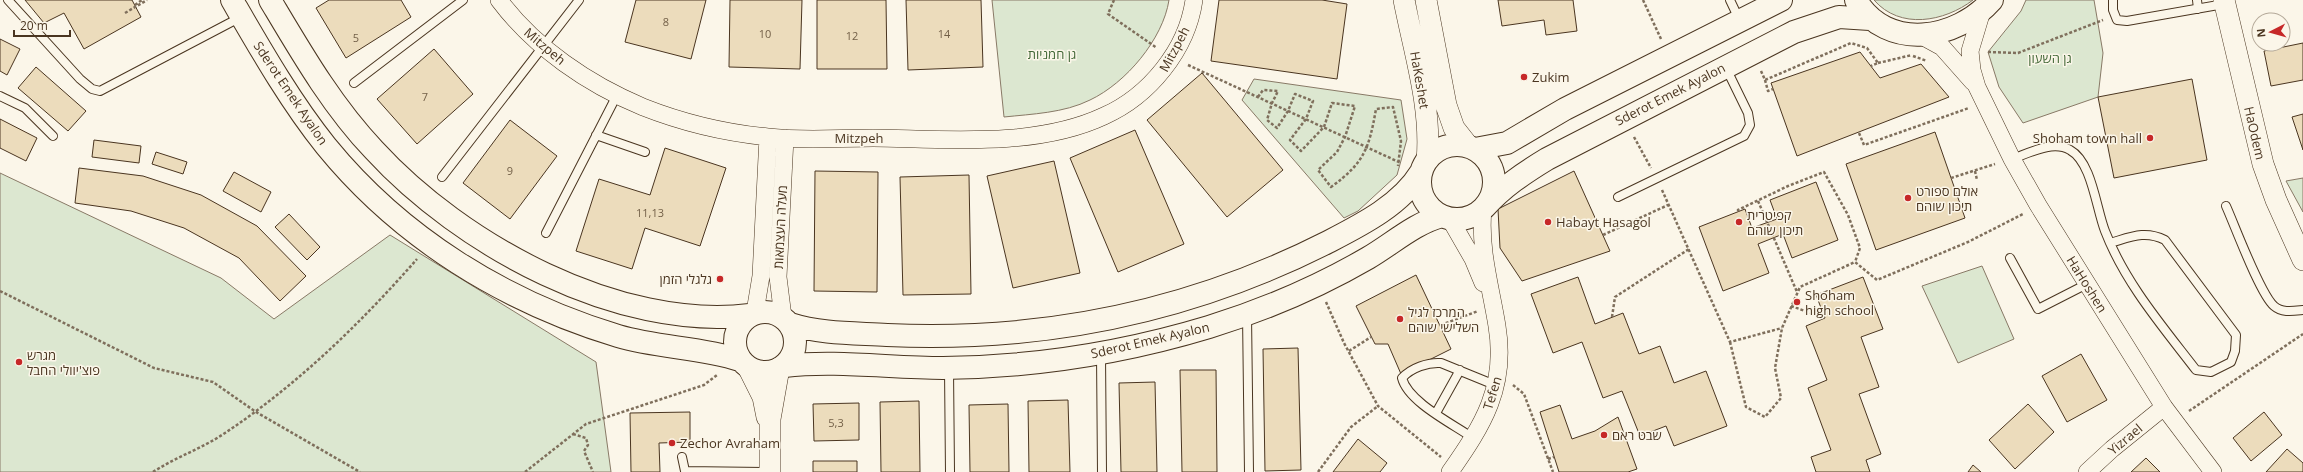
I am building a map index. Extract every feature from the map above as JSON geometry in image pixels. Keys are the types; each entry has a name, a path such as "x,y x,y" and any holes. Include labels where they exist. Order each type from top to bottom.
{"main road":[{"path":"270,0 309,63 351,124 396,174 460,225 494,246 561,281 628,304 660,312 711,318 752,314 765,311 786,320 818,330 855,333 944,335 1024,331 1117,317 1200,296 1282,266 1351,230 1394,202 1414,184 1424,166 1436,151 1450,146 1472,148 1507,143 1565,109 1781,0"},
{"path":"1856,0 1870,19 1883,27 1894,31 1920,35 1953,28 1987,6"},
{"name":"Sderot Emek Ayalon","path":"237,8 281,81 325,145 374,198 431,244 477,275 548,312 626,338 654,345 724,354 744,364"},
{"name":"Sderot Emek Ayalon","path":"1484,208 1499,191 1513,180 1547,159 1725,66 1809,25 1839,17 1870,19"},
{"path":"1424,166 1421,191 1426,203 1435,213 1446,218 1463,219 1475,215 1484,208 1493,193 1495,180 1491,168 1484,157 1472,148"},
{"name":"Sderot Emek Ayalon","path":"781,367 801,364 949,368 1027,363 1101,353 1180,335 1247,314 1295,296 1367,258 1429,219 1446,218"},
{"path":"752,314 739,326 734,340 735,350 744,364 764,372 781,367 791,358 795,345 794,334 786,320"}],"street":[{"name":"Mitzpeh","path":"499,0 510,16 543,46 574,70 617,95 644,107 689,122 768,137 977,139 1026,136 1068,129 1105,116 1133,99 1159,77 1179,44 1192,14 1194,0"},
{"name":"HaKeshet","path":"1404,0 1425,108 1428,146 1424,166"},
{"name":"HaKeshet","path":"1426,0 1446,105 1454,128 1472,148"},
{"name":"HaOdem","path":"2224,2 2263,164 2276,200 2303,260"},
{"name":"HaHoshen","path":"1987,6 1970,51 1972,70 1977,87 2007,160 2169,414 2213,472"},
{"name":"HaHoshen","path":"1920,35 1942,47 1955,59 1977,87"},
{"name":"מעלה העצמאות","path":"752,314 761,276 768,137"},
{"name":"מעלה העצמאות","path":"785,138 778,277 786,320"},
{"name":"Tefen","path":"1484,208 1483,242 1492,305"},
{"name":"Tefen","path":"1446,218 1473,259 1492,305 1498,326 1497,379 1492,400 1473,438 1452,470"},
{"path":"744,364 763,397 770,430"},
{"path":"770,472 770,430 773,396 781,367"},
{"name":"Yizrael","path":"2088,472 2112,449 2169,414"}],"lane":[{"path":"8,0 80,79 92,89 100,91 237,8"},
{"path":"354,83 463,0"},
{"path":"442,177 580,0"},
{"path":"1730,0 1740,20"},
{"path":"2112,0 2113,10 2117,20 2126,21 2198,9 2224,2"},
{"path":"2197,0 2198,9"},
{"path":"1618,197 1744,136 1750,125 1748,113 1725,66"},
{"path":"546,233 617,95"},
{"path":"0,96 25,108 53,136"},
{"path":"596,134 644,152"},
{"path":"2007,160 2044,148 2061,146 2079,156 2088,173 2110,243 2118,260 2153,314 2196,370 2211,372 2232,362 2235,351 2236,335 2165,240 2154,234 2138,235 2110,243"},
{"path":"2226,206 2264,290 2274,306 2285,312 2303,310"},
{"path":"2010,258 2038,308 2087,284"},
{"path":"1247,314 1249,472"},
{"path":"1101,353 1102,472"},
{"path":"1473,438 1408,392 1404,387 1402,378 1408,372 1433,362 1442,362 1460,370 1497,379"},
{"path":"949,368 950,472"},
{"path":"1436,413 1460,370"},
{"path":"682,457 685,471 770,472"}],"path":[{"path":"136,7 142,0"},
{"path":"125,13 147,0"},
{"path":"1114,0 1108,14 1171,57 1400,162 1424,166"},
{"path":"1643,0 1669,56"},
{"path":"1970,51 2018,53 2115,16"},
{"path":"1765,80 1851,43 1867,48 1878,63"},
{"path":"1906,53 1928,61 1955,59"},
{"path":"1871,66 1912,55"},
{"path":"1760,69 1768,91 1773,89"},
{"path":"1258,97 1263,90 1278,92 1272,103 1267,120 1277,128 1288,111 1295,94 1313,101 1306,119 1290,140 1301,151 1324,127 1332,103 1355,106 1345,137 1338,152 1318,170 1331,187 1351,172 1367,147 1376,109 1394,106 1401,141 1400,162 1398,168"},
{"path":"1859,133 1864,145 1971,107"},
{"path":"1951,178 2007,160"},
{"path":"1975,171 1977,180"},
{"path":"1678,224 1730,342 1746,407 1765,416 1781,398 1775,368 1782,328 1800,287 1855,262 1860,248 1848,215 1824,172 1788,186 1738,210 1739,211"},
{"path":"1758,201 1798,293"},
{"path":"1603,235 1668,205"},
{"path":"1855,262 1878,280 1968,242 2025,213"},
{"path":"153,472 173,459 223,434 256,412 316,361 377,304 431,244"},
{"path":"1612,317 1615,298 1689,249"},
{"path":"0,291 154,368 213,382 256,412 360,472"},
{"path":"1324,297 1349,351 1378,406 1452,470"},
{"path":"1441,325 1492,305"},
{"path":"1792,306 1825,318"},
{"path":"1730,342 1782,328"},
{"path":"2169,414 2303,334"},
{"path":"1349,351 1372,337"},
{"path":"525,472 586,424 704,385 720,373"},
{"path":"1497,379 1524,394 1552,472"},
{"path":"1318,472 1351,427 1378,406"},
{"path":"573,434 586,438 588,445 584,451 593,472"},
{"path":"1548,459 1554,457"}],"green space":[{"name":"גן חמניות","path":"992,0 1169,0 1159,30 1151,44 1141,58 1117,83 1090,100 1070,108 1004,117"},
{"path":"1874,0 1973,0 1949,14 1922,20 1896,16 1885,10"},
{"name":"גן השעון","path":"2026,0 2094,0 2103,53 2098,97 2023,123 1999,87 1988,52 2021,11"},
{"path":"1254,79 1401,100 1407,139 1397,175 1358,211 1344,218 1242,100"},
{"path":"0,173 221,278 274,319 390,235 596,362 611,472 0,472"},
{"path":"2303,178 2303,212 2286,181"},
{"path":"1982,266 2014,339 1958,363 1922,286"}],"building":[{"path":"25,0 132,0 141,17 84,49 64,13 44,23"},
{"path":"329,0 401,0 411,17 346,58 316,8"},
{"path":"636,0 706,0 691,59 625,42"},
{"path":"730,0 802,0 800,69 729,67"},
{"path":"817,0 886,0 887,69 817,69"},
{"path":"906,0 981,0 983,67 908,70"},
{"path":"1219,0 1322,0 1347,4 1337,79 1211,61"},
{"path":"1498,0 1573,0 1577,31 1546,35 1544,20 1502,26"},
{"path":"0,39 20,49 7,75 0,71"},
{"path":"2303,43 2303,80 2271,86 2264,52 2291,52 2291,45"},
{"path":"434,49 473,94 417,144 377,99"},
{"path":"1860,52 1880,78 1921,64 1949,97 1797,156 1771,83"},
{"path":"36,67 86,111 68,131 18,88"},
{"path":"1202,73 1283,170 1227,217 1147,120"},
{"path":"2192,79 2207,160 2114,178 2098,97"},
{"path":"2303,114 2303,150 2292,117"},
{"path":"0,119 37,138 26,161 0,148"},
{"path":"510,120 557,156 510,219 463,183"},
{"path":"1135,130 1184,244 1118,272 1070,158"},
{"name":"אולם ספורט תיכון שוהם","path":"1935,132 1965,218 1876,250 1846,164"},
{"path":"94,140 141,146 139,163 92,157"},
{"path":"665,148 726,168 700,246 645,228 632,269 576,251 599,179 650,195"},
{"path":"156,152 187,162 183,174 152,164"},
{"path":"1054,161 1080,273 1013,288 987,176"},
{"path":"79,168 143,176 201,195 257,226 306,276 280,301 239,258 184,228 131,211 75,203"},
{"path":"815,171 878,172 877,292 814,291"},
{"name":"Habayt Hasagol","path":"1574,171 1610,251 1522,281 1500,248 1498,209"},
{"path":"234,172 271,192 261,212 223,191"},
{"path":"969,175 971,294 903,295 900,177"},
{"path":"1816,182 1838,240 1792,258 1783,234 1758,244 1769,273 1723,291 1699,227 1745,209 1752,228 1777,219 1770,200"},
{"path":"289,214 320,247 307,260 275,227"},
{"name":"המרכז לגיל השלישי שוהם","path":"1416,275 1451,349 1401,374 1388,344 1375,344 1356,306"},
{"path":"1578,277 1595,324 1623,313 1639,354 1660,346 1674,383 1706,371 1727,426 1674,446 1666,426 1640,436 1622,391 1603,398 1582,342 1553,353 1531,294"},
{"path":"1863,277 1883,329 1861,337 1879,387 1859,394 1881,454 1866,460 1870,472 1816,472 1811,457 1831,450 1808,388 1827,380 1806,326 1825,318 1816,295"},
{"path":"1298,348 1301,470 1265,471 1263,349"},
{"path":"2081,354 2107,400 2067,422 2042,376"},
{"path":"1180,370 1216,370 1217,472 1182,472"},
{"path":"1155,382 1157,472 1121,472 1119,383"},
{"path":"1068,400 1070,472 1029,472 1028,401"},
{"path":"919,401 920,472 881,472 880,402"},
{"path":"859,403 859,440 814,441 813,404"},
{"path":"1008,404 1009,472 970,472 969,405"},
{"path":"2028,404 2054,432 2015,469 1989,440"},
{"name":"שבט ראם","path":"1560,405 1572,439 1595,431 1618,417 1637,469 1628,472 1559,472 1540,412"},
{"path":"690,412 690,442 659,443 660,472 631,472 630,413"},
{"path":"2264,412 2282,435 2251,461 2233,438"},
{"path":"1358,439 1387,463 1380,472 1333,472"},
{"path":"2287,449 2303,463 2303,472 2266,472"},
{"path":"2146,458 2160,472 2131,472"},
{"path":"813,461 857,461 857,472 813,472"},
{"path":"1973,465 1981,472 1968,472"}],"place":[{"name":"Zukim","path":"1524,77"},
{"name":"Shoham town hall","path":"2150,138"},
{"name":"אולם ספורט תיכון שוהם","path":"1908,198"},
{"name":"Habayt Hasagol","path":"1548,222"},
{"name":"קפיטרית תיכון שוהם","path":"1739,222"},
{"name":"גלגלי הזמן","path":"720,279"},
{"name":"Shoham high school","path":"1797,302"},
{"name":"המרכז לגיל השלישי שוהם","path":"1400,319"},
{"name":"מגרש פוצ'יוולי החבל","path":"19,362"},
{"name":"שבט ראם","path":"1604,435"},
{"name":"Zechor Avraham","path":"672,443"}]}
